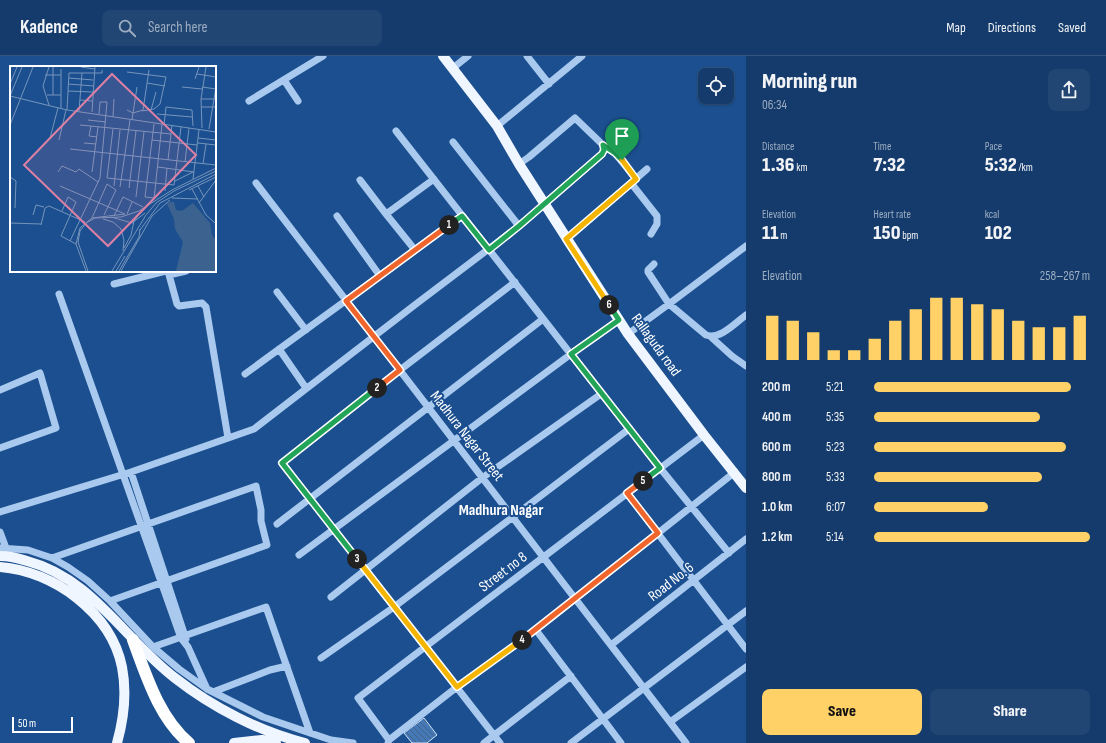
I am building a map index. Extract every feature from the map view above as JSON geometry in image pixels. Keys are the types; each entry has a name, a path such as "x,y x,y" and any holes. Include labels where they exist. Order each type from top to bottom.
{"highway":[{"path":"133,640 144,670 162,710 171,725 189,743"}],"main road":[{"name":"Rallaguda road","path":"443,56 498,126 544,205 628,334 704,435 745,485"},
{"path":"2,551 49,568 79,586 133,640 175,678 216,706 270,731 305,743"},
{"path":"0,567 18,569 57,584 67,590 97,617 106,630 115,646 122,666 124,709 118,743"},
{"path":"234,743 262,740 276,743"}],"street":[{"path":"249,101 323,56"},
{"path":"453,68 468,56"},
{"path":"527,56 549,84"},
{"path":"498,126 582,56"},
{"path":"284,80 298,101"},
{"path":"519,164 575,118 603,145 619,156 656,216 657,224 652,234"},
{"path":"396,132 629,429 729,553"},
{"path":"453,142 519,226"},
{"path":"0,512 127,473 254,429 519,226 602,154 604,150 603,145"},
{"path":"566,239 647,169"},
{"path":"386,214 434,179"},
{"path":"360,180 415,250"},
{"name":"Madhura Nagar Street","path":"256,183 686,743"},
{"path":"337,216 380,276"},
{"path":"245,374 462,216"},
{"path":"628,334 746,246"},
{"path":"654,264 648,272 668,304 746,366"},
{"path":"114,284 167,272 179,306 202,304 206,307 228,438"},
{"path":"500,743 282,463 515,282"},
{"path":"277,292 306,330"},
{"path":"59,294 127,473 183,637 210,691"},
{"path":"711,337 718,335 746,315"},
{"path":"277,524 543,319"},
{"path":"299,555 619,320"},
{"path":"278,350 306,388"},
{"path":"0,390 40,373 56,428 0,448"},
{"path":"331,597 482,478 602,394"},
{"path":"321,658 394,607 629,429"},
{"name":"Street no 8","path":"389,741 358,698 704,435"},
{"path":"389,741 457,687 536,630 735,472"},
{"path":"52,558 256,486 261,510 260,521 268,545 110,601"},
{"path":"627,493 746,649"},
{"path":"0,532 2,551 28,550 52,558 88,581 179,670 210,691 263,717 331,740 353,743"},
{"name":"Road No. 6","path":"611,645 746,539"},
{"path":"153,646 183,637 266,607 310,733"},
{"path":"571,743 746,611"},
{"path":"536,630 621,743"},
{"path":"210,691 270,670 287,666"},
{"path":"670,722 746,667"},
{"path":"484,743 571,676"}],"building":[{"path":"424,718 437,735 427,743 412,743 404,733"}],"district":[{"name":"Madhura Nagar","path":"501,510"}],"route":[{"path":"603,145 622,160 636,179 566,239 619,320 571,354 660,468 627,493 658,533 536,630 457,687 282,463 400,370 346,301 462,216 489,250 544,205 602,154 604,150 603,145"}]}
